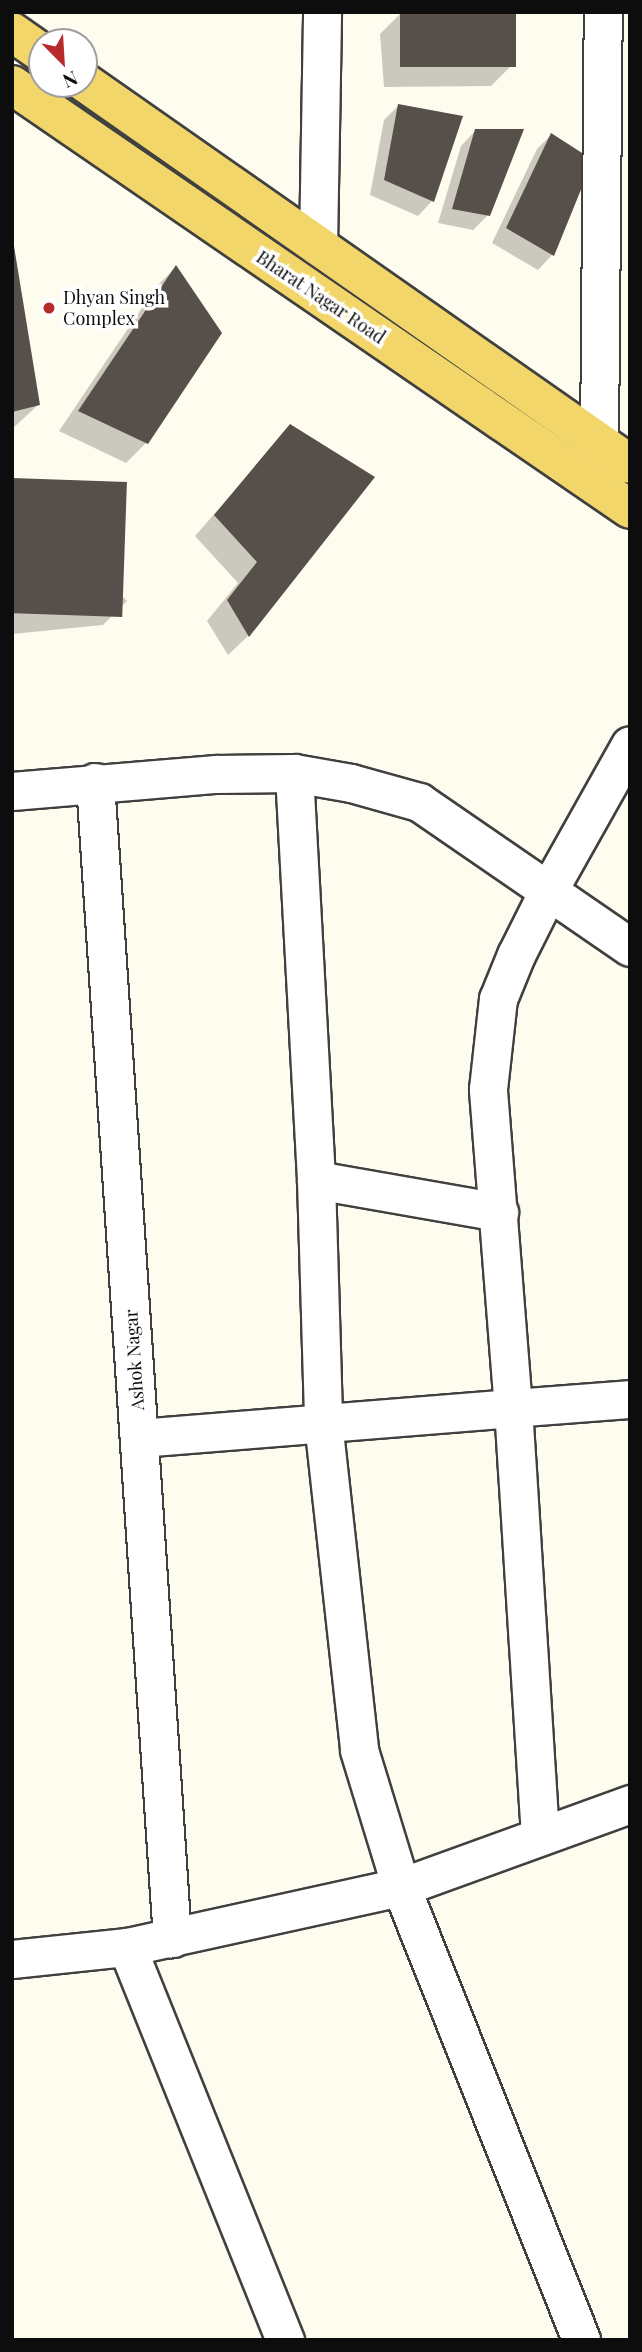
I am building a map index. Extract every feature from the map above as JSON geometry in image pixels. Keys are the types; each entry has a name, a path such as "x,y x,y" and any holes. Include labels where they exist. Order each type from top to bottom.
{"main road":[{"path":"12,32 28,43"},
{"name":"Bharat Nagar Road","path":"12,85 630,509"},
{"path":"98,92 630,464"}],"street":[{"path":"318,246 322,12"},
{"path":"599,443 603,12"},
{"path":"540,1836 513,1408 488,1088 498,999 516,955 548,891 630,746"},
{"path":"294,773 316,1180 323,1422 359,1749 401,1887 581,2340"},
{"path":"12,791 216,774 294,773 351,783 419,802 630,947"},
{"name":"Ashok Nagar","path":"95,782 172,1938"},
{"path":"316,1180 499,1212"},
{"path":"139,1438 630,1399"},
{"path":"12,1959 127,1947 401,1887 630,1804"},
{"path":"127,1947 285,2340"}],"building":[{"path":"400,12 516,12 516,67 400,67"},
{"path":"398,104 463,116 434,202 384,180"},
{"path":"475,129 524,129 490,216 452,209"},
{"path":"551,133 593,160 554,256 506,228"},
{"path":"12,234 40,405 12,412"},
{"path":"176,265 222,333 148,444 78,411"},
{"path":"290,424 375,477 249,637 227,600 257,562 214,515"},
{"path":"12,478 127,482 122,617 12,613"}],"place":[{"name":"Dhyan Singh Complex","path":"49,308"}]}
